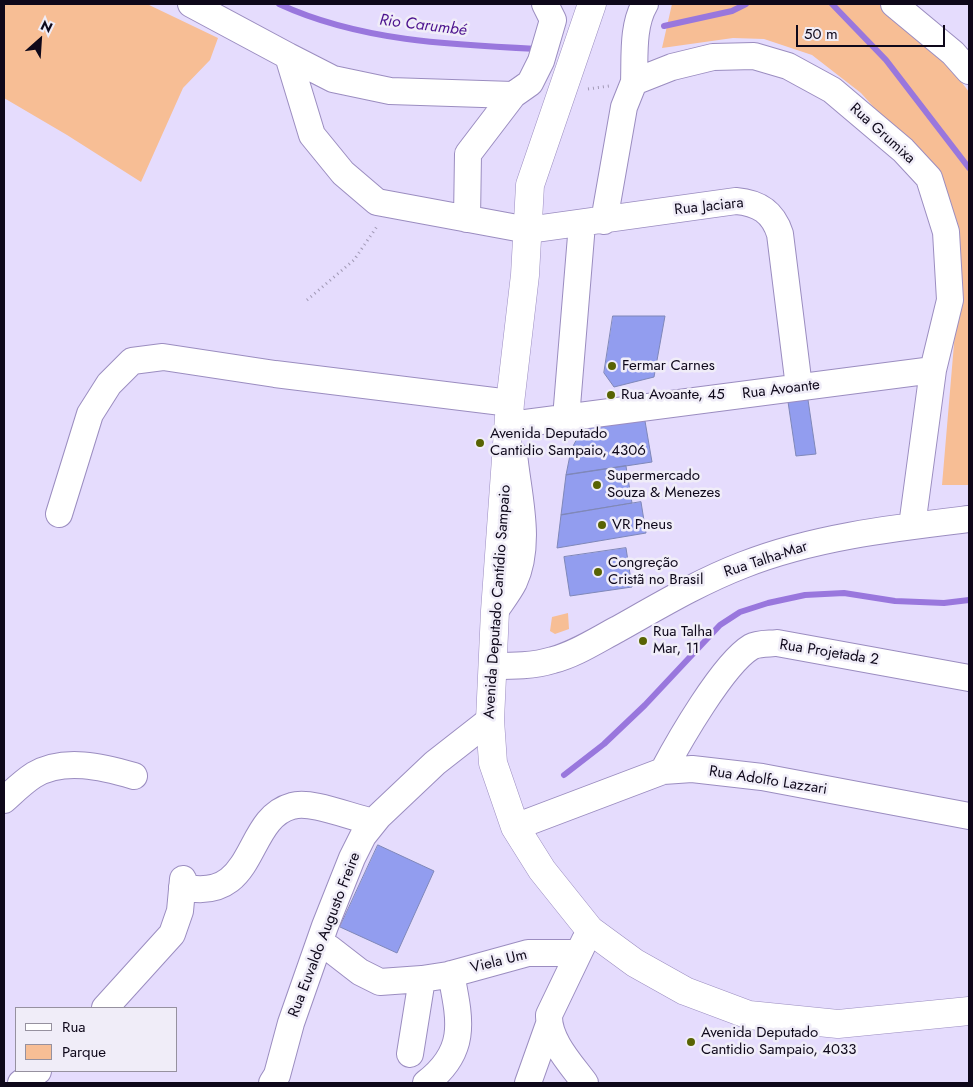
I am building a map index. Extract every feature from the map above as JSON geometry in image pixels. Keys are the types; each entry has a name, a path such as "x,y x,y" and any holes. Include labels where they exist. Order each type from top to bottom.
{"main road":[{"name":"Avenida Deputado Cantídio Sampaio","path":"592,4 574,62 561,93 530,185 525,275 515,359 495,611 490,720 493,763 515,827 584,942 635,963 685,991 749,1015 838,1024 969,1010"}],"street":[{"path":"191,4 333,79 390,92 513,95"},
{"path":"467,219 468,154 513,95 530,83 541,61 553,20 545,4"},
{"path":"566,418 593,222 624,107 637,80 636,36 640,13 645,4"},
{"path":"894,4 953,53 969,71"},
{"name":"Rua Jaciara","path":"288,56 312,135 343,173 377,202 528,230 736,201 751,202 765,209 776,222 780,234 799,387"},
{"name":"Rua Grumixa","path":"637,80 672,67 713,57 754,56 774,61 806,73 832,90 903,150 929,178 946,232 950,300 933,370 912,526"},
{"name":"Rua Avoante","path":"60,514 90,414 109,384 132,362 163,356 275,374 510,423 566,418 933,370"},
{"name":"Rua Talha-Mar","path":"493,666 518,666 553,661 587,646 702,582 744,564 799,546 912,526 969,519"},
{"name":"Rua Projetada 2","path":"663,771 689,725 734,662 752,646 777,643 969,678"},
{"name":"Rua Euvaldo Augusto Freire","path":"272,1083 277,1076 294,1014 325,926 352,858 374,822 435,763 490,720"},
{"path":"4,800 34,775 53,767 93,766 134,776"},
{"name":"Rua Adolfo Lazzari","path":"515,827 663,771 692,769 762,777 969,816"},
{"path":"106,1007 172,934 180,911 183,883 208,891 225,883 241,869 271,819 279,811 293,805 308,806 374,822"},
{"path":"528,1083 549,1024 550,1015 584,942"},
{"name":"Viela Um","path":"330,948 360,972 380,982 422,979 451,974 528,953 584,942"},
{"path":"426,1083 445,1065 455,1047 460,1019 451,974"},
{"path":"410,1054 422,979"},
{"path":"549,1024 559,1046 585,1083"},
{"path":"22,1083 37,1072"}],"path":[{"path":"561,93 637,80"},
{"path":"306,300 354,260 373,234 388,204"}],"green space":[{"path":"4,4 147,4 218,38 210,60 183,88 141,182 4,98"},
{"path":"672,4 892,4 950,67 969,92 969,485 942,485 958,297 959,242 895,131 861,93 812,55 764,39 733,38 662,48"},
{"path":"568,613 569,629 555,634 550,631 552,617"}],"building":[{"path":"613,316 665,316 654,377 614,387 604,373"},
{"path":"807,393 816,454 796,456 787,395"},
{"path":"645,421 652,462 566,475 571,450 581,431 586,428"},
{"name":"Supermercado Souza & Menezes","path":"626,466 632,503 561,515 566,475"},
{"name":"VR Pneus","path":"641,502 646,533 557,548 561,515"},
{"name":"Congreção Cristã no Brasil","path":"626,548 632,587 570,596 564,557"},
{"path":"378,845 434,871 397,953 340,927"}],"waterway":[{"name":"Rio Carumbé","path":"279,4 341,26 406,39 439,43 539,49"},
{"name":"Rio Carumbé","path":"664,26 732,11 746,4"},
{"path":"832,4 886,60 969,168"},
{"path":"564,775 604,744 645,705 720,625 740,612 768,603 805,595 844,593 895,601 944,603 969,600"}],"place":[{"name":"Fermar Carnes","path":"612,366"},
{"name":"Rua Avoante, 45","path":"611,395"},
{"name":"Avenida Deputado Cantidio Sampaio, 4306","path":"480,443"},
{"name":"Supermercado Souza & Menezes","path":"597,485"},
{"name":"VR Pneus","path":"602,525"},
{"name":"Congreção Cristã no Brasil","path":"598,572"},
{"name":"Rua Talha Mar, 11","path":"643,641"},
{"name":"Avenida Deputado Cantidio Sampaio, 4033","path":"691,1042"}]}
